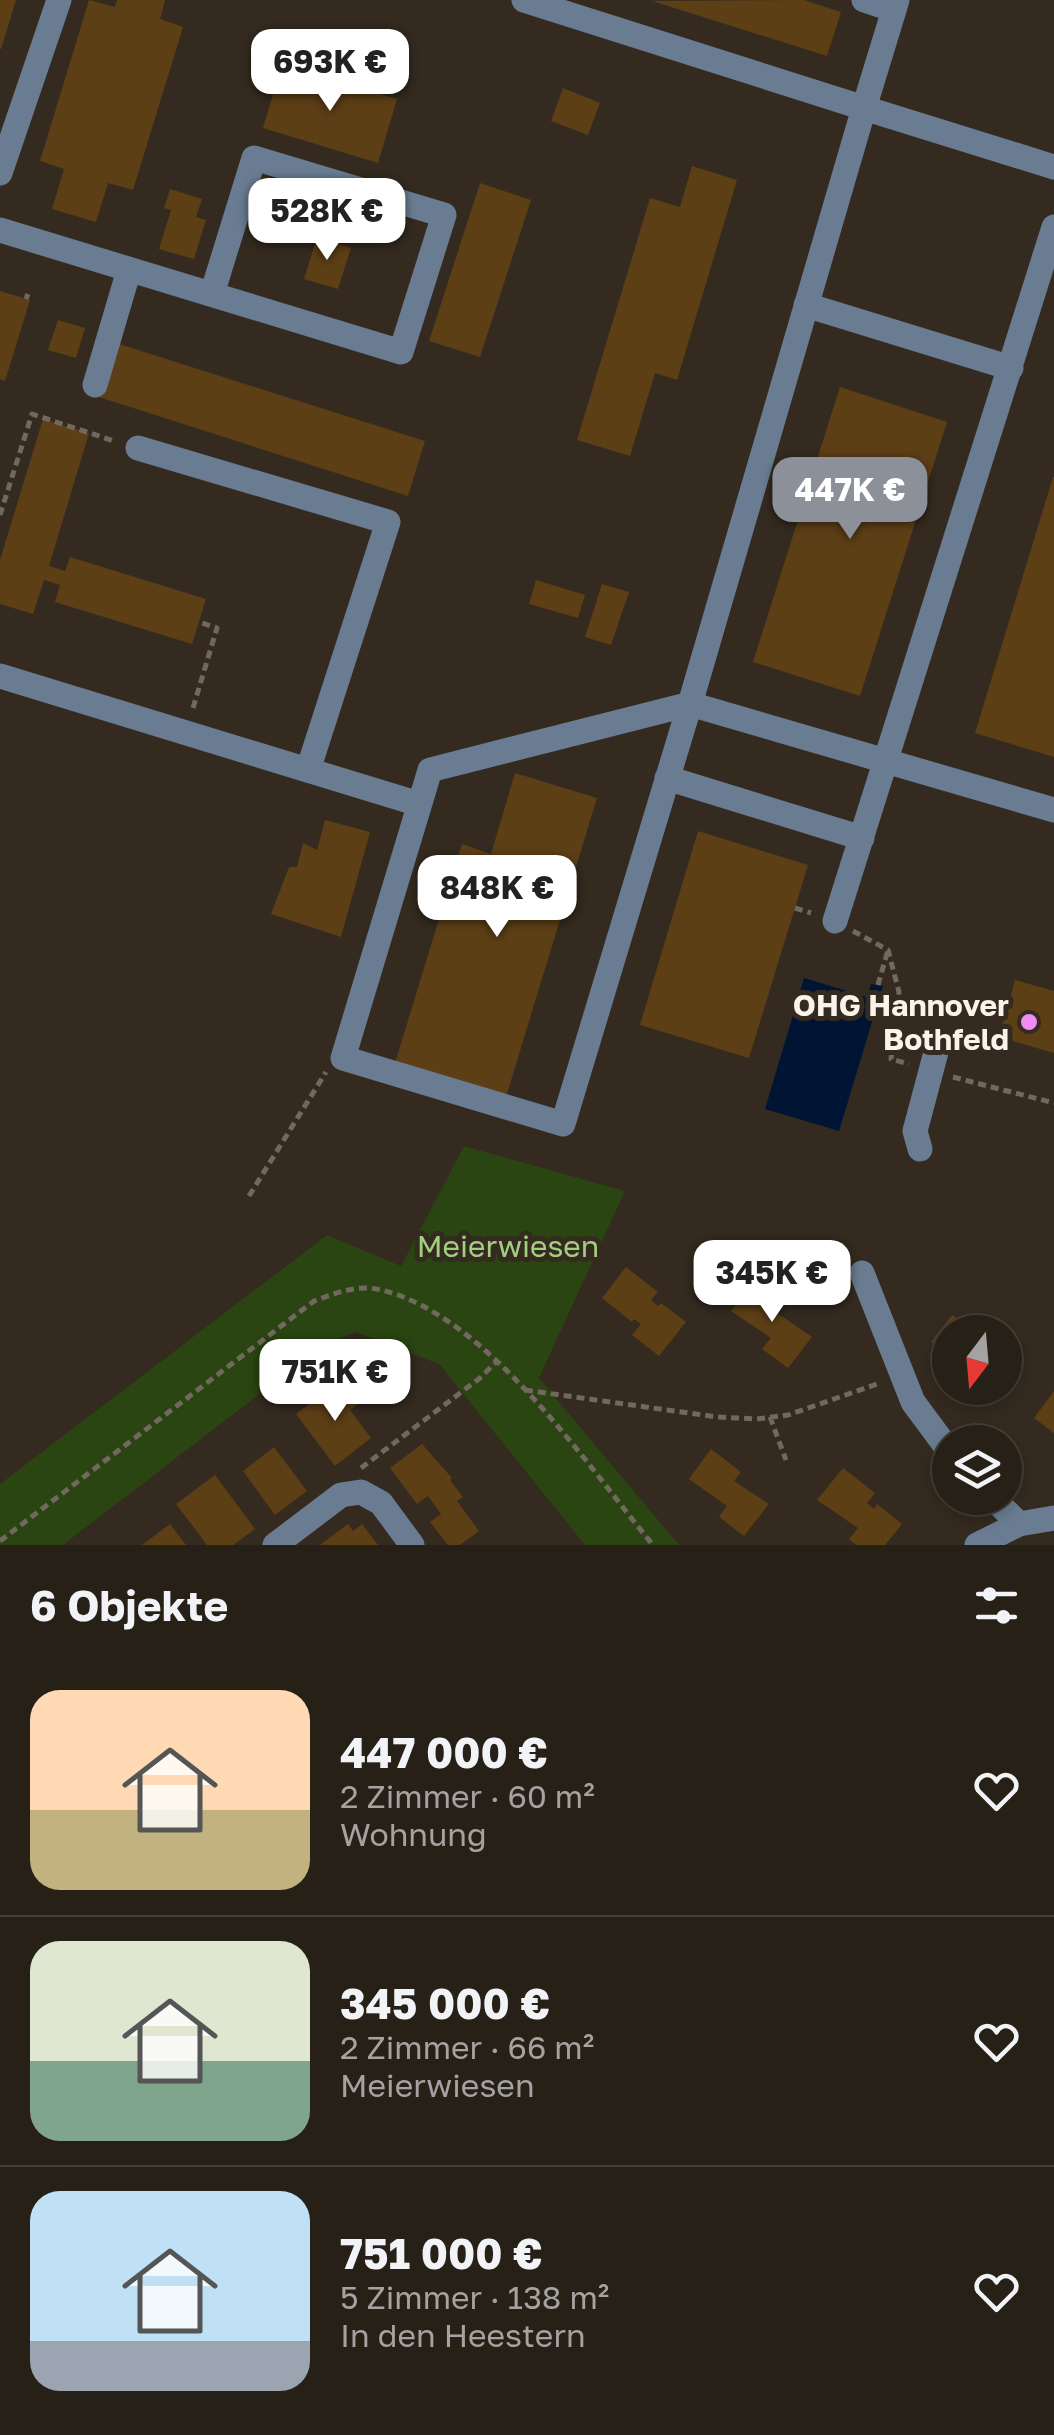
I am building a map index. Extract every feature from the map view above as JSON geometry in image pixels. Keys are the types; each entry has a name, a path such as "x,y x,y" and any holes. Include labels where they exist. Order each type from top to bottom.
{"street":[{"path":"0,173 59,0"},
{"path":"524,0 1054,167"},
{"path":"864,0 896,5 690,704 563,1124 344,1058 430,770 690,704 1054,810"},
{"path":"0,230 401,352 444,215 254,158 212,294"},
{"path":"835,922 1054,228"},
{"path":"95,385 130,270"},
{"path":"806,304 1011,368"},
{"path":"138,448 388,522 308,770"},
{"path":"0,676 420,804"},
{"path":"667,778 862,838"},
{"path":"920,1149 915,1131 940,1042"},
{"path":"862,1273 913,1402 932,1428"},
{"path":"275,1545 341,1495 361,1492 381,1504 412,1545"},
{"path":"1010,1515 1019,1524"},
{"path":"977,1545 1019,1524 1054,1518"}],"path":[{"path":"0,515 32,414 138,448"},
{"path":"185,732 217,628 199,622"},
{"path":"795,908 803,910"},
{"path":"835,922 888,950 878,985"},
{"path":"249,1196 331,1064 344,1058"},
{"path":"0,1541 314,1301 348,1289 380,1289 420,1305 461,1330 496,1362 525,1390 653,1545"},
{"path":"361,1492 361,1468 496,1362"},
{"path":"525,1390 717,1417 770,1418 901,1375"},
{"path":"770,1418 786,1460"}],"green space":[{"name":"Meierwiesen","path":"464,1146 625,1191 539,1378 679,1545 585,1545 439,1364 355,1332 318,1349 63,1545 0,1545 0,1484 327,1235 401,1266"}],"water":[{"path":"804,978 867,997 871,984 883,986 839,1131 765,1109"}],"building":[{"path":"0,0 16,0 1,49 0,49"},
{"path":"89,0 115,7 117,0 165,0 160,19 183,27 133,190 108,183 96,222 52,209 64,169 40,161"},
{"path":"804,0 841,12 827,56 652,1"},
{"path":"282,64 397,99 378,163 263,128"},
{"path":"563,88 600,103 588,135 551,121"},
{"path":"692,166 737,180 677,380 655,373 630,456 577,440 650,198 680,207"},
{"path":"480,183 531,200 480,357 429,341"},
{"path":"170,189 202,199 196,217 206,220 194,259 159,249 171,210 164,208"},
{"path":"317,237 351,248 338,289 304,279"},
{"path":"0,291 30,300 5,381 0,379"},
{"path":"58,320 85,328 76,358 48,350"},
{"path":"116,343 425,441 408,496 99,397"},
{"path":"840,387 947,422 860,696 753,662"},
{"path":"43,419 89,433 49,566 65,571 70,557 206,599 192,644 55,602 60,585 44,580 33,614 0,604 0,560"},
{"path":"1054,477 1054,757 975,733"},
{"path":"536,580 585,595 578,618 529,604"},
{"path":"602,584 629,592 611,645 585,637"},
{"path":"515,773 597,798 506,1097 395,1063 462,844 491,854"},
{"path":"325,820 370,832 341,937 271,914 289,867 297,867 303,843 317,850"},
{"path":"698,831 808,865 749,1058 640,1025"},
{"name":"OHG Hannover Bothfeld","path":"1015,980 1054,991 1054,1053 999,1037"},
{"path":"626,1267 658,1292 651,1300 686,1322 659,1356 632,1335 641,1324 634,1319 632,1322 602,1298"},
{"path":"752,1284 784,1304 777,1313 812,1337 788,1368 762,1349 771,1338 731,1311"},
{"path":"341,1381 358,1404 350,1410 371,1438 335,1466 296,1414"},
{"path":"1054,1391 1054,1433 1034,1418"},
{"path":"422,1444 452,1478 463,1497 457,1501 479,1531 460,1545 448,1545 430,1522 441,1514 428,1496 417,1504 390,1468"},
{"path":"274,1447 307,1491 275,1515 243,1471"},
{"path":"711,1449 741,1472 734,1481 769,1504 744,1536 719,1517 727,1506 689,1479"},
{"path":"843,1468 875,1493 867,1503 874,1509 877,1504 902,1524 885,1545 856,1545 849,1539 858,1528 817,1500"},
{"path":"215,1475 255,1529 233,1545 207,1545 176,1504"},
{"path":"170,1524 186,1545 142,1545"},
{"path":"348,1524 353,1531 362,1524 378,1545 320,1545"}],"place":[{"name":"OHG Hannover Bothfeld","path":"1029,1022"}]}
